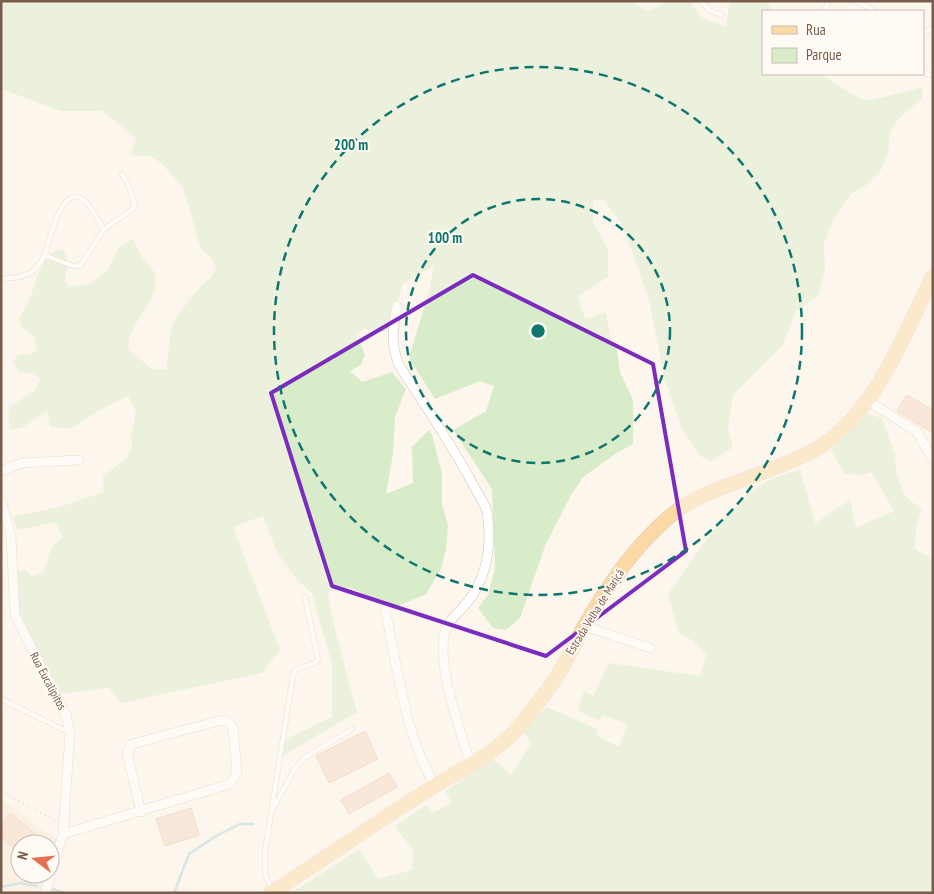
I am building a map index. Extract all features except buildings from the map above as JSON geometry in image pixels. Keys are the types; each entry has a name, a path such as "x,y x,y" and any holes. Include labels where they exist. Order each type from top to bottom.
{"main road":[{"name":"Estrada Velha de Maricá","path":"272,893 435,785 471,765 514,732 552,684 584,626 616,576 644,540 670,515 699,498 736,481 772,469 814,450 848,422 867,400 887,369 933,276"}],"street":[{"path":"397,306 392,333 393,350 399,365 468,475 486,511 488,550 484,576 470,600 451,620 445,631 443,645 444,664 458,726 471,765"},
{"path":"867,400 916,432 933,460"},
{"path":"1,472 22,463 79,460"},
{"name":"Rua Eucalipitos","path":"1,500 11,536 15,615 66,715 70,733 63,830 45,893"},
{"path":"385,609 413,734 424,764 435,785"},
{"path":"584,626 650,648"},
{"path":"63,830 141,812 230,784 237,773 233,728 229,723 222,720 132,744 128,748 127,753 141,812"}],"lane":[{"path":"701,1 710,10 722,15"},
{"path":"856,1 874,10"},
{"path":"44,254 72,266 81,265 104,229 133,209 135,205 128,184 122,174"},
{"path":"1,279 30,273 44,254 55,220 66,201 72,197 80,197 88,203 104,229"},
{"path":"272,893 265,874 265,852 293,675 295,670 315,663 318,659 305,597"},
{"path":"1,699 70,733"},
{"path":"270,814 294,770 304,758 352,728"}],"path":[{"path":"1,791 63,830"}],"highlighted area":[{"path":"473,275 653,364 686,551 546,656 332,586 271,393"}],"shaded area":[{"path":"1,799 48,834 10,834 10,884 44,884 41,893 1,893"}],"green space":[{"path":"1,1 630,1 648,11 664,4 665,1 689,1 703,18 726,26 730,1 767,1 772,10 762,10 762,75 822,75 860,99 872,100 923,87 922,99 899,118 890,132 888,152 881,170 865,186 852,193 833,220 824,243 825,272 817,297 797,310 782,346 733,395 728,428 733,447 712,461 700,456 682,429 664,377 649,300 623,226 604,200 593,200 593,222 608,249 608,277 578,296 585,319 606,312 610,336 617,349 620,372 633,400 633,444 615,454 583,477 571,495 545,546 520,618 506,630 493,628 478,608 488,595 495,568 492,489 453,430 486,411 494,386 480,381 435,399 409,358 430,288 433,266 403,284 390,327 383,332 364,329 357,336 365,355 361,365 350,371 362,382 392,372 406,389 395,417 393,454 386,494 413,483 412,447 429,430 432,435 442,473 442,505 448,525 446,550 441,569 426,594 396,607 380,602 350,587 328,592 333,622 357,712 281,757 286,739 332,717 332,665 312,593 298,581 277,553 263,516 233,527 280,650 262,673 121,703 109,688 60,694 27,632 16,601 18,571 26,570 32,577 43,572 51,548 63,537 55,522 18,530 12,517 59,507 104,492 103,476 128,457 132,446 131,436 136,412 128,396 103,408 69,429 50,427 47,411 23,427 10,430 8,408 36,389 40,378 30,373 20,372 12,362 18,355 32,354 37,349 35,337 22,327 19,319 29,301 40,268 51,252 64,249 69,266 65,276 68,287 89,284 108,270 119,248 133,238 143,259 154,272 155,285 153,295 132,331 129,340 129,350 151,368 166,370 174,322 195,292 211,278 216,268 213,261 200,247 183,187 161,163 150,156 131,155 136,138 102,111 61,111 1,89"},
{"path":"866,414 882,418 895,455 896,471 904,495 922,510 916,527 915,549 933,559 933,893 291,893 359,849 378,879 412,870 413,851 395,826 427,804 432,813 452,803 445,792 492,758 511,775 531,743 523,732 546,707 597,729 596,735 619,747 627,724 603,715 599,721 578,711 584,691 593,696 609,663 700,676 706,654 693,641 679,633 668,594 712,532 738,504 768,481 800,469 815,523 850,500 856,528 894,511 871,472 862,475 845,474 831,450"}],"waterway":[{"path":"174,893 189,854 216,836 240,824 253,824"},
{"path":"1,887 20,883 37,886"},
{"path":"53,889 64,893"}]}
